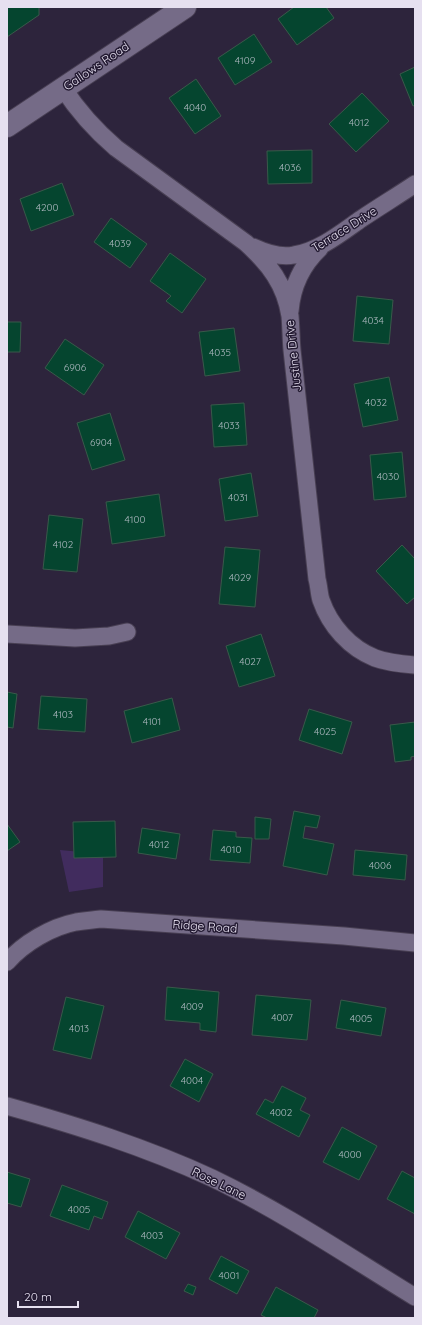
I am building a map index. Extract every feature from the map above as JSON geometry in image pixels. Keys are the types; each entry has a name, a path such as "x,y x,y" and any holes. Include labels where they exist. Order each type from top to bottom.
{"main road":[{"name":"Gallows Road","path":"7,126 185,7"}],"street":[{"name":"Justine Drive","path":"63,88 76,108 103,138 246,243 263,258 273,272 284,293 290,316 292,350 316,571 321,600 331,622 345,638 356,647 376,658 398,664 415,665"},
{"name":"Terrace Drive","path":"246,243 267,253 282,256 293,256 304,253 323,245 415,184"},
{"path":"290,316 291,299 298,277 309,258 323,245"},
{"path":"7,634 74,638 108,636 127,632"},
{"name":"Ridge Road","path":"7,962 28,943 50,931 74,922 100,919 344,936 415,943"},
{"name":"Rose Lane","path":"7,1106 81,1127 146,1150 212,1179 276,1212 415,1298"}],"shaded area":[{"path":"60,850 103,854 103,887 69,892"}],"building":[{"path":"7,7 39,7 39,15 7,37"},
{"path":"294,7 326,7 334,18 297,45 278,19"},
{"path":"254,34 272,62 235,85 218,58"},
{"path":"415,67 415,105 413,106 400,74"},
{"path":"196,79 221,116 195,134 169,98"},
{"path":"362,93 389,121 356,152 329,124"},
{"path":"312,150 312,183 268,184 267,151"},
{"path":"62,183 74,215 31,231 20,199"},
{"path":"111,218 147,244 130,268 94,242"},
{"path":"170,253 206,279 182,313 166,301 171,296 150,281"},
{"path":"357,296 393,300 389,344 353,341"},
{"path":"7,322 21,322 20,352 7,352"},
{"path":"234,328 240,371 205,376 199,332"},
{"path":"65,339 104,365 84,395 45,368"},
{"path":"389,377 398,420 363,427 354,384"},
{"path":"244,403 247,445 214,447 211,405"},
{"path":"110,413 125,460 92,470 77,423"},
{"path":"402,452 406,497 374,500 370,455"},
{"path":"251,473 258,516 225,521 219,479"},
{"path":"159,494 165,536 112,544 106,502"},
{"path":"49,515 83,519 77,572 43,569"},
{"path":"402,545 415,559 415,597 407,604 376,571"},
{"path":"225,547 260,550 255,607 219,604"},
{"path":"261,634 275,676 239,687 226,646"},
{"path":"7,692 17,694 13,728 7,727"},
{"path":"41,696 87,699 85,732 38,729"},
{"path":"172,698 180,730 132,743 124,711"},
{"path":"309,709 352,722 342,754 299,740"},
{"path":"415,722 415,756 411,757 411,760 395,762 390,725"},
{"path":"294,811 320,816 317,828 305,826 303,838 334,844 327,875 283,866"},
{"path":"255,817 271,819 269,839 255,839"},
{"path":"115,821 116,857 74,858 73,822"},
{"path":"7,824 20,842 7,851"},
{"path":"142,828 180,834 176,859 138,853"},
{"path":"213,830 236,832 236,837 252,838 250,863 210,860"},
{"path":"355,850 407,855 405,880 353,875"},
{"path":"167,987 219,992 216,1032 200,1030 200,1023 165,1020"},
{"path":"256,995 311,1000 307,1040 252,1035"},
{"path":"66,997 104,1006 91,1059 53,1050"},
{"path":"341,1000 386,1008 381,1036 336,1028"},
{"path":"185,1059 213,1074 199,1102 170,1086"},
{"path":"282,1086 306,1098 300,1110 310,1115 299,1137 256,1114 265,1099 273,1103"},
{"path":"342,1127 377,1146 359,1180 323,1162"},
{"path":"402,1171 415,1178 415,1214 387,1199"},
{"path":"7,1172 30,1179 21,1207 7,1203"},
{"path":"62,1185 108,1202 102,1219 94,1216 89,1230 50,1216"},
{"path":"138,1211 180,1233 166,1259 125,1237"},
{"path":"221,1256 249,1271 237,1294 209,1279"},
{"path":"188,1284 196,1287 193,1295 184,1291"},
{"path":"276,1287 318,1310 314,1318 267,1318 261,1315"}]}
